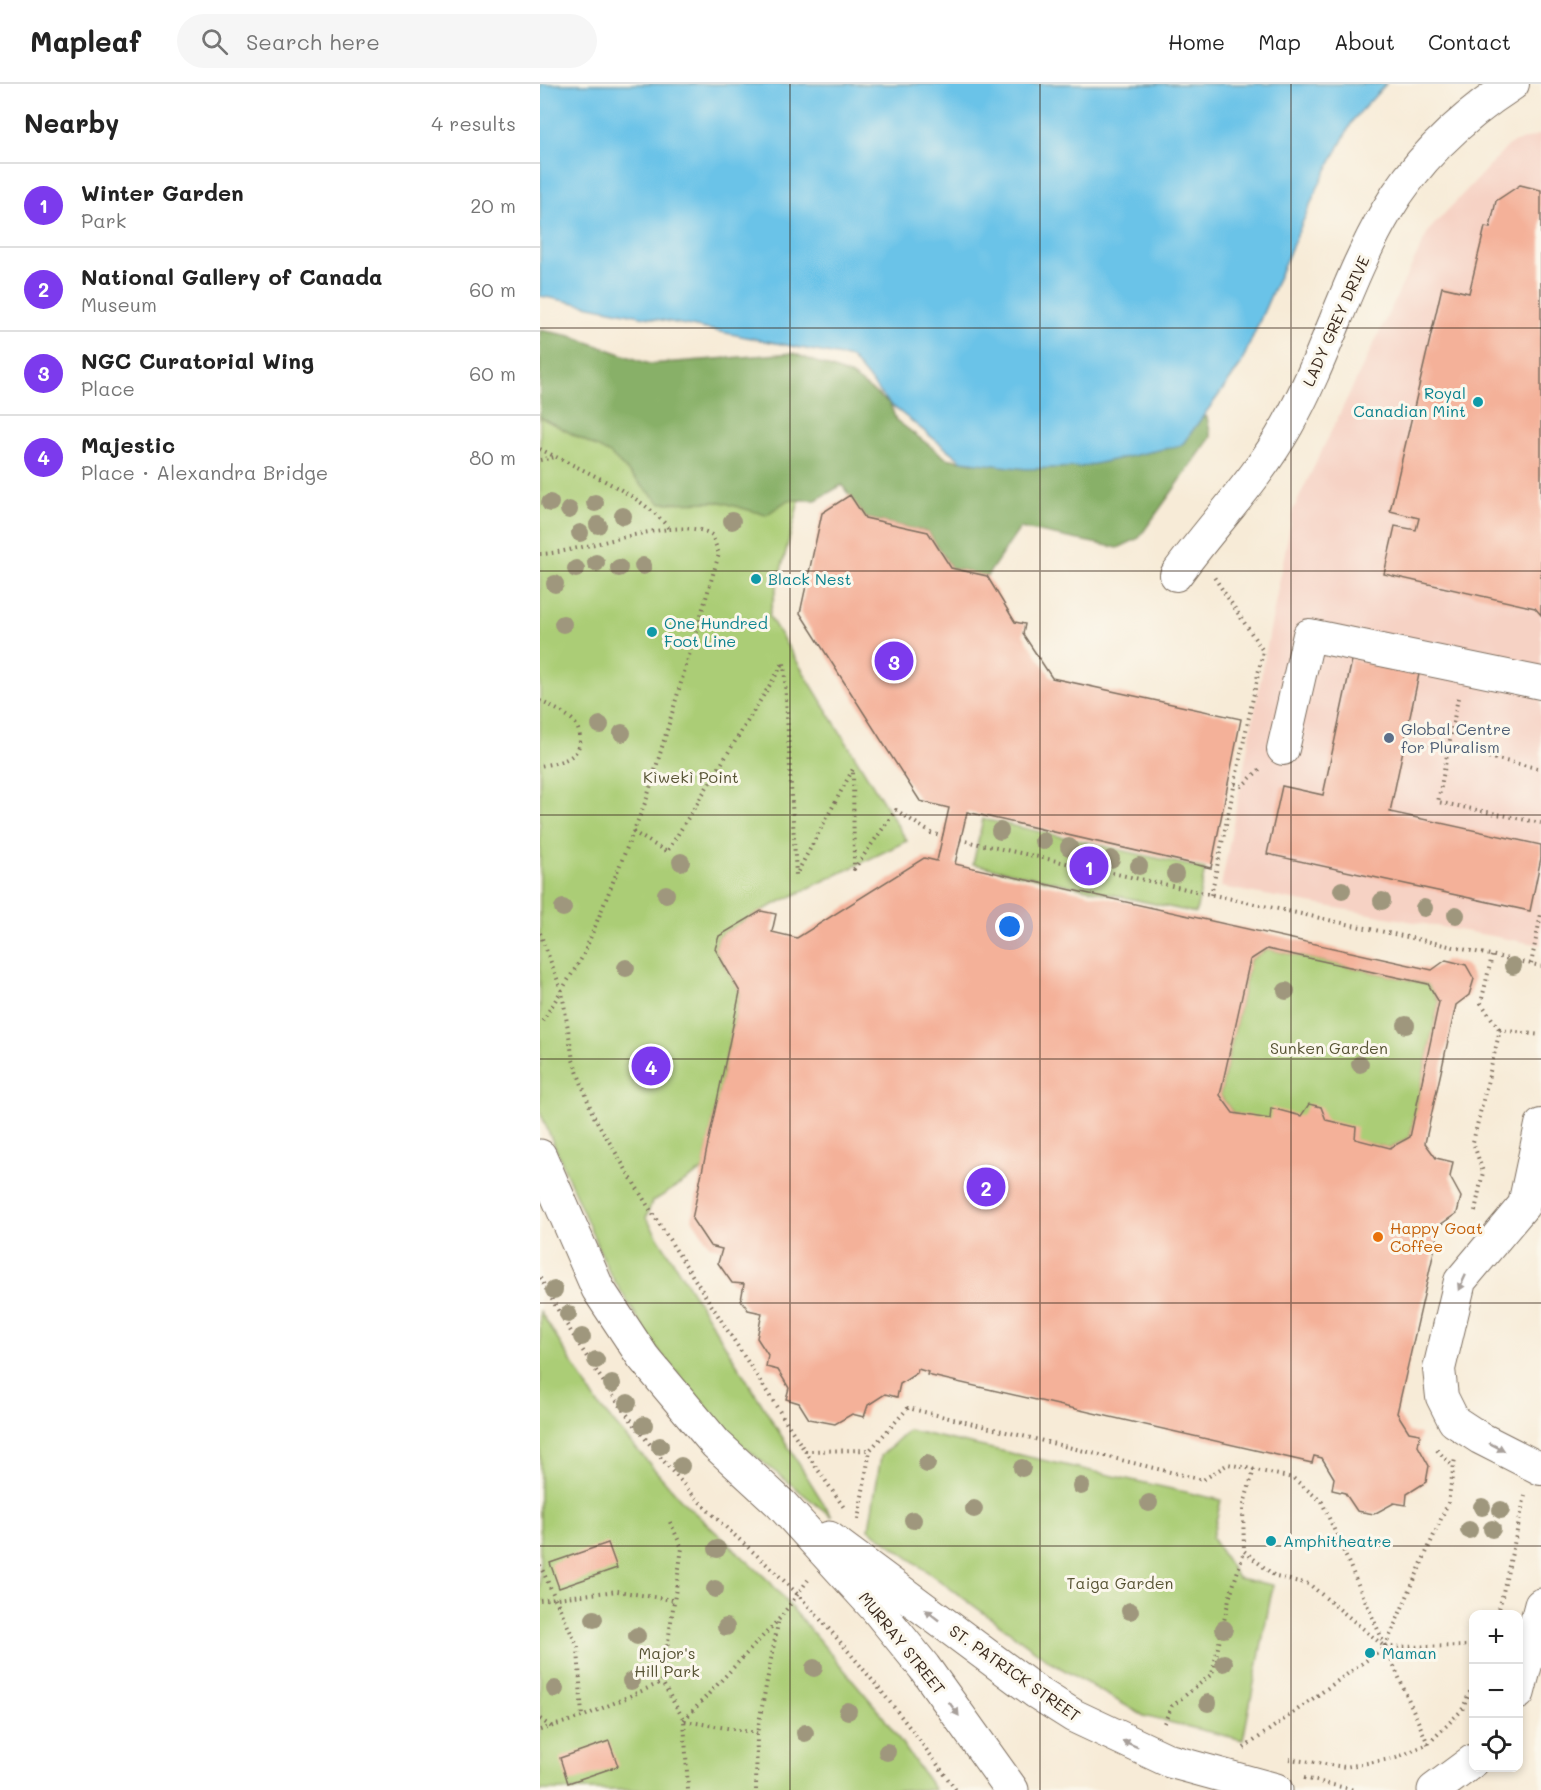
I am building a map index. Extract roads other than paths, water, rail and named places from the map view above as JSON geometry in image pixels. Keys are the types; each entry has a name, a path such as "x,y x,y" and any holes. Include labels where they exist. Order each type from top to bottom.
{"main road":[{"path":"540,1156 598,1289 618,1321 688,1413 732,1461 781,1504"},
{"name":"MURRAY STREET","path":"781,1504 903,1640 1012,1790"},
{"name":"ST. PATRICK STREET","path":"781,1504 875,1570 1036,1692 1074,1716 1170,1761 1276,1790"},
{"path":"1523,1674 1541,1605"},
{"path":"1434,1790 1469,1764"}],"lane":[{"name":"LADY GREY DRIVE","path":"1176,575 1264,461 1286,428 1310,383 1365,253 1386,212 1407,181 1442,140 1485,102 1513,84"},
{"path":"1283,749 1309,635 1541,683"},
{"path":"1541,1125 1524,1205 1460,1281 1439,1370 1442,1397 1454,1421 1480,1438 1541,1469"}],"water":[{"path":"540,84 1386,84 1353,120 1317,189 1240,366 1182,445 1081,467 1026,469 962,461 890,404 851,358 540,296"}],"place":[{"name":"Royal Canadian Mint","path":"1478,402"},
{"name":"Black Nest","path":"756,579"},
{"name":"One Hundred Foot Line","path":"652,632"},
{"name":"NGC Curatorial Wing","path":"894,661"},
{"name":"Global Centre for Pluralism","path":"1389,738"},
{"name":"Winter Garden","path":"1089,866"},
{"name":"Majestic","path":"651,1066"},
{"name":"National Gallery of Canada","path":"986,1187"},
{"name":"Happy Goat Coffee","path":"1378,1237"},
{"name":"Amphitheatre","path":"1271,1541"},
{"name":"Maman","path":"1370,1653"}],"park label":[{"name":"Kìwekì Point","path":"691,777"},
{"name":"Sunken Garden","path":"1329,1048"},
{"name":"Taiga Garden","path":"1120,1583"},
{"name":"Major's Hill Park","path":"667,1662"}]}
